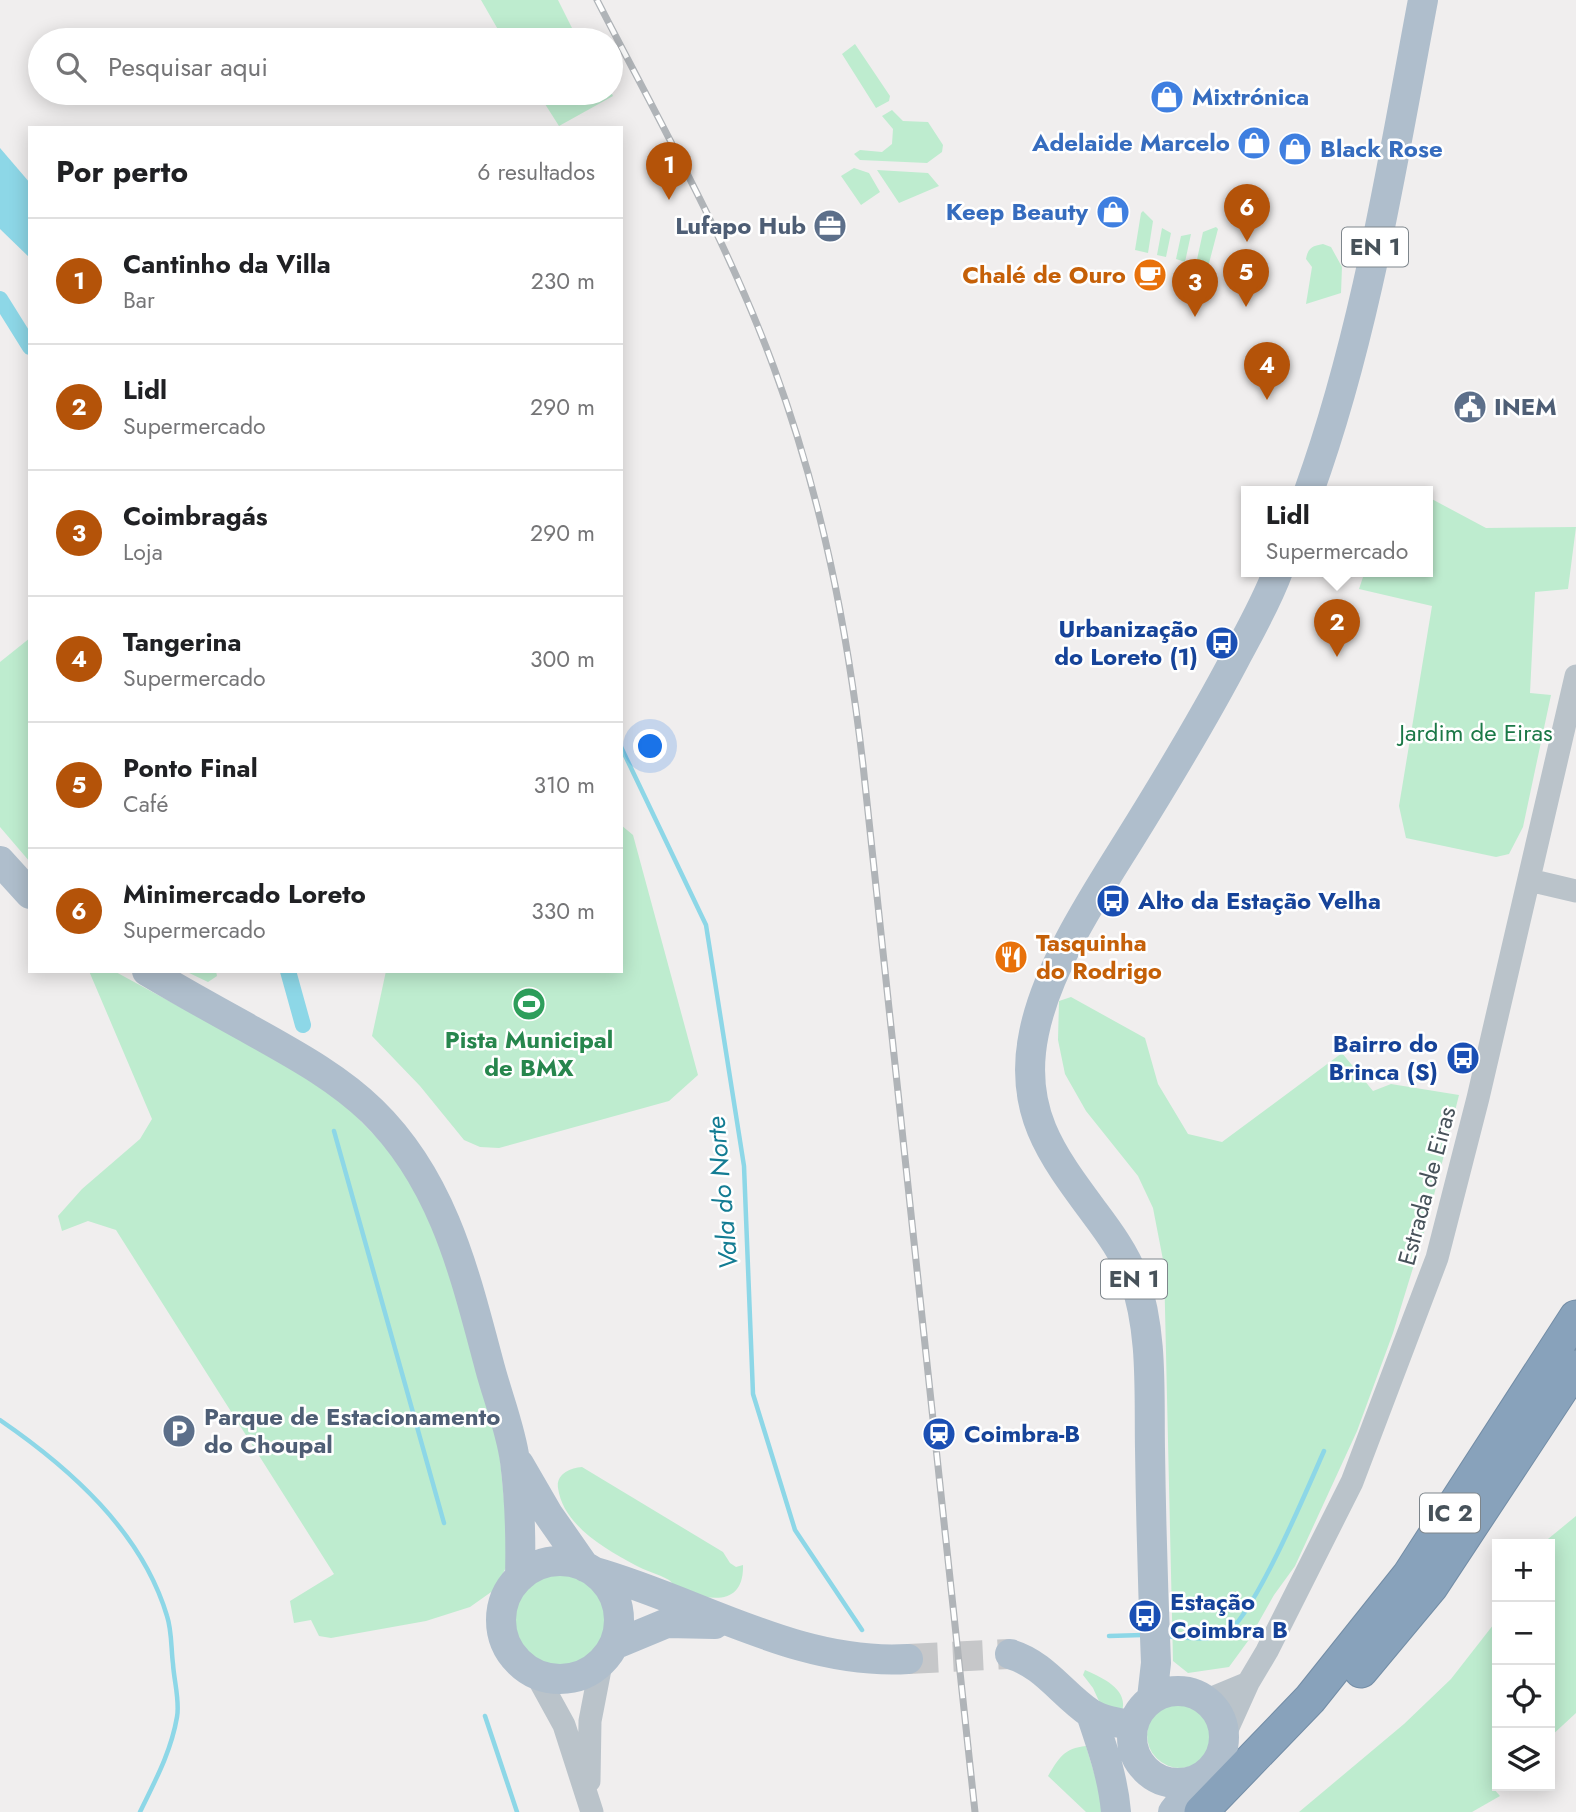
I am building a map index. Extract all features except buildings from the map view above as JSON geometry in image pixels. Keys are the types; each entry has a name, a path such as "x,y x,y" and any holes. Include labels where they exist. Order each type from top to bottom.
{"highway":[{"name":"IC 2","path":"1201,1812 1318,1706 1409,1575 1576,1317"},
{"name":"IC 2","path":"1229,1812 1318,1706 1431,1587 1576,1367"}],"main road":[{"name":"EN 1","path":"1311,486 1342,384 1368,277 1423,0"},
{"name":"EN 1","path":"1163,1695 1156,1658 1145,1317 1133,1276 1122,1254 1043,1138 1034,1108 1030,1055 1040,1012 1070,939 1200,725 1275,577"},
{"path":"0,860 28,892"},
{"path":"150,973 300,1057 371,1110 424,1177 439,1204 460,1259 515,1457 521,1522 520,1577"},
{"path":"515,1457 548,1514 590,1570 613,1593 620,1619 608,1654"},
{"path":"736,1624 667,1623 608,1654 577,1677 549,1678 536,1674 515,1658 502,1628 506,1596 520,1577 531,1569 558,1561 620,1579 736,1624 836,1654 875,1660 908,1659"},
{"path":"1010,1654 1033,1663 1094,1722 1113,1783 1117,1812"},
{"path":"1117,1812 1128,1783 1137,1713 1163,1695 1195,1694 1207,1700 1222,1721 1224,1748 1219,1761 1199,1779 1173,1812"},
{"path":"1094,1722 1109,1721 1135,1745 1147,1771 1158,1779 1171,1783 1199,1779"}],"street":[{"name":"Estrada de Eiras","path":"1225,1734 1248,1683 1268,1651 1352,1482 1437,1258 1478,1098 1576,676"},
{"path":"1529,880 1576,891"},
{"path":"591,1805 590,1721 608,1654"},
{"path":"536,1674 564,1725 591,1805"},
{"path":"1207,1700 1248,1683"}],"green space":[{"path":"481,0 558,0 572,28 497,28"},
{"path":"855,44 890,96 889,101 876,108 842,54"},
{"path":"546,105 597,105 559,126"},
{"path":"892,110 903,121 928,122 943,145 942,152 927,163 860,160 854,154 860,150 882,152 892,144 893,129 882,116"},
{"path":"854,168 869,173 880,192 861,205 841,176"},
{"path":"877,170 928,173 939,186 899,203"},
{"path":"1143,211 1153,221 1148,253 1135,250"},
{"path":"1216,227 1218,229 1208,267 1196,264 1203,232"},
{"path":"1162,228 1171,233 1166,257 1157,255"},
{"path":"1191,234 1185,262 1176,259 1181,236"},
{"path":"1323,244 1331,247 1342,267 1341,293 1306,304 1312,267 1306,259 1307,255 1311,248"},
{"name":"Jardim de Eiras","path":"1433,500 1486,528 1576,527 1568,589 1535,592 1530,693 1551,695 1523,827 1509,854 1496,857 1406,838 1399,806 1432,606 1359,589 1363,577 1433,577"},
{"path":"28,640 28,860 0,827 0,662"},
{"name":"Pista Municipal de BMX","path":"623,827 633,835 698,1075 669,1101 499,1148 480,1147 464,1140 420,1086 372,1036 386,973 623,973"},
{"path":"90,973 118,973 279,1061 342,1102 392,1153 417,1185 448,1265 499,1449 510,1560 494,1590 470,1607 426,1621 331,1638 319,1636 311,1620 294,1623 290,1601 334,1574 116,1230 88,1221 62,1231 58,1216 82,1189 140,1139 152,1119"},
{"path":"189,973 216,973 217,976 208,982"},
{"path":"1071,997 1145,1038 1158,1084 1188,1134 1222,1142 1342,1053 1373,1091 1391,1084 1459,1095 1428,1219 1393,1333 1357,1431 1295,1566 1229,1667 1188,1673 1173,1661 1164,1265 1153,1208 1138,1176 1086,1111 1065,1074 1058,1040 1059,1001"},
{"path":"582,1467 723,1552 736,1567 743,1565 739,1586 728,1596 720,1598 681,1591 669,1580 639,1567 587,1534 568,1513 558,1488 562,1475"},
{"path":"1576,1516 1576,1713 1555,1732 1555,1539 1548,1539"},
{"path":"562,1570 580,1574 596,1584 606,1600 610,1618 606,1636 596,1652 580,1662 562,1666 544,1662 528,1652 518,1636 514,1618 518,1600 528,1584 544,1574"},
{"path":"1492,1626 1492,1791 1500,1796 1472,1812 1299,1812 1404,1724 1451,1679"},
{"path":"1085,1670 1106,1680 1118,1690 1123,1703 1122,1711 1103,1710 1093,1688 1083,1675"},
{"path":"1174,1702 1186,1702 1198,1707 1208,1717 1213,1735 1211,1748 1198,1763 1186,1768 1174,1768 1162,1763 1152,1753 1147,1741 1147,1729 1152,1717 1162,1707"},
{"path":"1086,1746 1106,1812 1086,1812 1048,1776 1063,1755 1072,1749"}],"water":[{"path":"0,148 28,181 28,256 0,229"}],"waterway":[{"path":"0,299 28,344"},
{"name":"Vala do Norte","path":"623,751 706,925 744,1166 753,1394 795,1530 862,1630"},
{"path":"289,973 303,1025"},
{"path":"334,1131 444,1523"},
{"path":"0,1420 52,1459 100,1504 122,1530 156,1585 171,1634 178,1711 167,1754 140,1812"},
{"path":"1166,1636 1212,1638 1225,1634 1237,1623 1279,1550 1324,1451"},
{"path":"1109,1636 1143,1635"},
{"path":"485,1716 517,1812"}],"tunnel":[{"path":"908,1659 1010,1654"}],"railway":[{"path":"597,0 612,28"},
{"path":"623,50 714,227 755,320 806,465 831,564 849,663 863,765 975,1812"}],"place":[{"name":"Mixtrónica","path":"1167,97"},
{"name":"Adelaide Marcelo","path":"1254,143"},
{"name":"Black Rose","path":"1295,149"},
{"name":"Cantinho da Villa","path":"669,200"},
{"name":"Keep Beauty","path":"1113,212"},
{"name":"Lufapo Hub","path":"830,226"},
{"name":"Minimercado Loreto","path":"1247,242"},
{"name":"Chalé de Ouro","path":"1150,275"},
{"name":"Ponto Final","path":"1246,307"},
{"name":"Coimbragás","path":"1195,317"},
{"name":"Tangerina","path":"1267,400"},
{"name":"INEM","path":"1470,407"},
{"name":"Urbanização do Loreto (1)","path":"1222,643"},
{"name":"Lidl","path":"1337,657"},
{"name":"Alto da Estação Velha","path":"1113,901"},
{"name":"Tasquinha do Rodrigo","path":"1011,957"},
{"name":"Pista Municipal de BMX","path":"529,1004"},
{"name":"Bairro do Brinca (S)","path":"1463,1058"},
{"name":"Parque de Estacionamento do Choupal","path":"179,1431"},
{"name":"Coimbra-B","path":"939,1434"},
{"name":"Estação Coimbra B","path":"1145,1616"}]}
